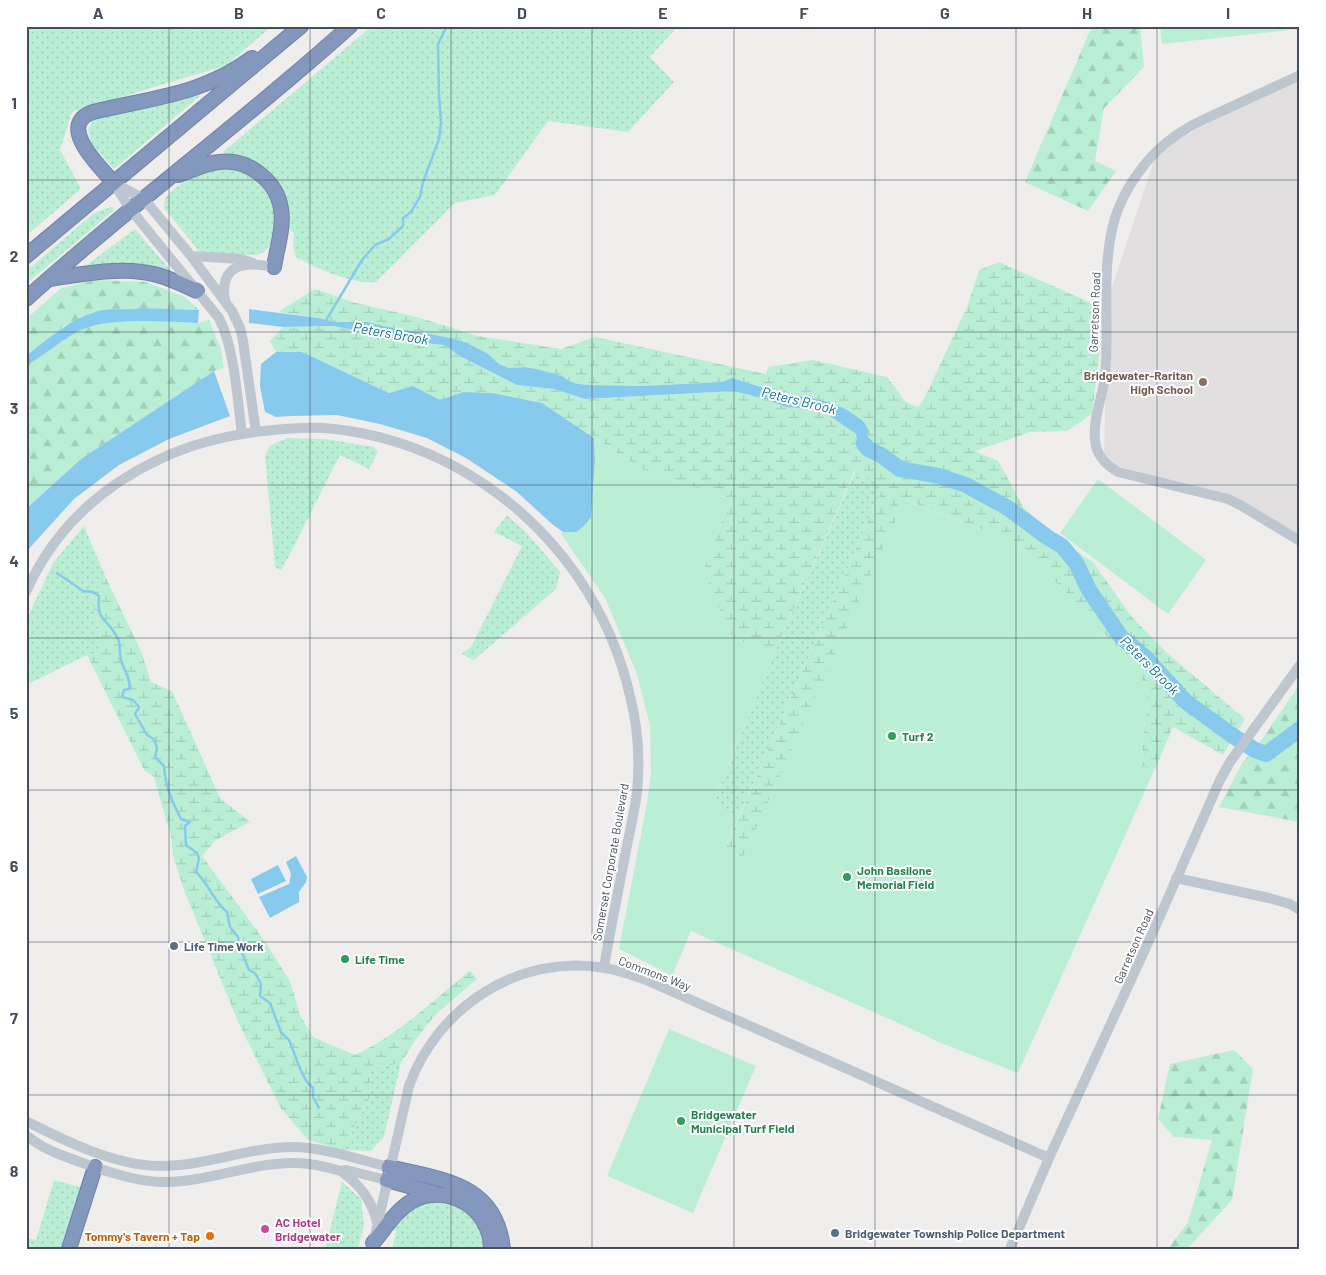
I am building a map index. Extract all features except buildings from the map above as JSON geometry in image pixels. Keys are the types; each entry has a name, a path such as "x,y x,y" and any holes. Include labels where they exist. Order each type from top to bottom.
{"highway":[{"path":"26,299 144,199 268,98 350,26"},
{"path":"26,256 75,213 114,183 300,27"},
{"path":"114,183 81,142 78,132 85,116 93,112 192,90 219,79 240,67 278,38 300,27"},
{"path":"170,178 210,163 221,161 243,165 262,176 275,191 281,210 280,232 274,267"},
{"path":"48,280 105,272 142,272 159,275 197,290"},
{"path":"69,1249 94,1167"},
{"path":"388,1174 437,1194 461,1200 476,1211 486,1226 491,1249"},
{"path":"388,1174 457,1184 474,1193 482,1199 494,1215 501,1232 504,1249"},
{"path":"372,1246 400,1210 407,1204 422,1197 437,1194"}],"street":[{"name":"Garretson Road","path":"1300,75 1185,128 1151,157 1124,195 1110,240 1105,377 1096,419 1094,441 1100,456 1110,467 1118,472 1228,499 1250,510 1300,541"},
{"path":"114,183 144,199 191,256 235,318 243,341 256,432"},
{"path":"114,183 131,210 219,318 227,338 242,434"},
{"path":"191,256 241,259 274,267"},
{"path":"225,302 224,281 230,272 240,266 256,264"},
{"name":"Somerset Corporate Boulevard","path":"26,592 37,569 58,537 101,494 126,477 174,452 206,441 288,428 322,428 381,437 424,451 473,476 512,503 549,539 580,580 606,629 624,672 634,714 638,750 637,790 604,967"},
{"name":"Garretson Road","path":"1010,1249 1220,780 1230,762 1300,666"},
{"path":"1176,878 1269,898 1290,904 1300,910"},
{"name":"Commons Way","path":"372,1246 402,1111 413,1075 428,1046 450,1020 483,993 513,977 555,967 604,967 646,980 1050,1158"},
{"path":"26,1122 67,1142 121,1161 141,1165 174,1166 262,1150 293,1147 310,1149 388,1174"},
{"path":"26,1134 60,1155 141,1180 161,1182 182,1180 290,1163 311,1164 341,1171 388,1174"},
{"path":"341,1171 367,1196 377,1224"}],"shaded area":[{"name":"Bridgewater-Raritan High School","path":"1300,79 1300,545 1218,496 1104,462 1107,302 1157,151 1284,82"}],"green space":[{"path":"26,26 272,26 227,65 72,112 60,150 81,189 26,236"},
{"path":"372,26 678,26 650,57 674,82 628,132 548,121 495,195 455,203 376,282 357,281 324,271 296,257 293,246 294,233 287,227 283,192 260,166 223,152"},
{"path":"1092,26 1140,26 1144,67 1104,108 1095,161 1116,171 1088,211 1025,182"},
{"path":"1160,26 1300,26 1300,29 1162,44"},
{"path":"201,95 114,169 91,143 88,129 98,117"},
{"path":"221,165 248,172 268,191 272,198 276,217 274,236 265,251 257,255 205,254 199,251 164,208 165,198 174,189 200,171"},
{"path":"112,207 113,211 26,284 26,271 93,214"},
{"path":"135,229 172,272 147,267 80,270"},
{"path":"999,262 1098,306 1100,351 1092,414 1067,431 1030,432 975,451 998,461 1024,508 1058,538 1093,562 1131,616 1167,653 1245,719 1223,755 1173,727 1155,769 1140,767 1148,691 1131,663 1018,544 906,500 743,857 724,851 883,487 855,470 772,658 731,635 703,572 730,499 641,469 542,403 492,393 463,392 440,400 413,386 389,393 302,352 276,352 270,341 283,327 334,326 413,342 444,345 460,356 517,385 554,389 585,399 734,391 786,407 821,410 856,434 857,441 880,454 867,443 868,429 832,403 783,394 732,378 722,382 641,386 573,383 562,376 524,367 509,368 499,364 487,353 465,342 446,337 368,322 335,322 278,312 315,289 356,303 417,317 478,336 561,349 595,337 766,374 768,367 813,360 887,377 906,402 918,407 923,401 967,307 979,270"},
{"path":"96,280 146,282 185,297 199,310 141,308 128,311 118,309 66,325 26,356 26,319 61,288"},
{"path":"209,320 221,349 224,368 214,371 81,459 26,509 26,368 65,339 89,327 136,321 198,323"},
{"path":"287,438 326,439 374,447 378,452 369,469 340,455 281,570 275,567 265,454 271,445"},
{"path":"594,438 641,469 730,499 703,572 731,635 772,658 713,803 739,816 724,850 743,857 905,500 1018,544 1131,663 1148,691 1140,766 1155,769 1018,1073 936,1041 691,931 672,976 619,949 647,803 651,774 650,726 637,674 605,598 561,534 563,532 576,531 584,526 593,494"},
{"path":"856,470 883,487 739,816 713,804 772,658"},
{"path":"1098,479 1206,560 1168,614 1060,533"},
{"path":"507,515 527,533 560,572 556,589 474,660 461,654 471,647 522,546 494,532"},
{"path":"84,526 106,578 91,597 98,625 101,653 87,655 26,685 26,621 53,563"},
{"path":"106,578 141,651 151,682 172,691 220,798 250,822 216,840 202,856 264,940 290,981 300,1015 313,1037 355,1055 386,1038 470,971 477,979 436,1014 416,1039 401,1063 370,1069 371,1094 343,1150 308,1140 280,1107 239,1024 184,890 173,856 171,837 154,777 144,770 87,655 101,653 98,625 91,597"},
{"path":"1300,684 1300,822 1219,807 1242,763 1260,742"},
{"name":"Bridgewater Municipal Turf Field","path":"669,1029 756,1066 693,1213 607,1176"},
{"path":"1234,1050 1253,1069 1232,1200 1187,1249 1168,1249 1188,1222 1212,1140 1174,1137 1158,1119 1170,1064"},
{"path":"401,1063 384,1137 371,1151 343,1150 371,1094 370,1069"},
{"path":"54,1180 83,1188 64,1249 26,1249 26,1240 28,1238 36,1240"},
{"path":"342,1182 361,1199 364,1224 358,1249 325,1249"},
{"path":"424,1200 449,1201 472,1215 481,1228 486,1249 392,1249 396,1231 392,1228 397,1220"}],"water":[{"path":"112,309 199,310 198,323 136,321 89,327 65,339 26,368 26,356 59,331 85,315"},
{"path":"249,309 335,322 368,322 446,337 465,342 487,353 499,364 509,368 524,367 536,369 562,376 573,383 587,385 641,386 722,382 732,378 783,394 818,399 847,410 863,421 868,429 867,443 881,455 867,453 858,444 856,434 821,410 786,407 734,391 585,399 554,389 517,385 460,356 444,345 413,342 334,326 283,327 249,323"},
{"path":"276,352 302,352 389,393 413,386 440,400 463,392 492,393 542,403 594,438 595,459 591,517 576,532 563,532 517,492 466,458 427,438 380,424 337,415 276,417 265,412 260,386 261,364"},
{"path":"214,371 230,416 169,439 119,465 74,499 26,552 26,509 81,459"},
{"path":"296,856 307,877 299,892 299,902 270,918 259,897 289,884 291,874 286,862"},
{"path":"278,865 286,881 258,894 251,879"}],"waterway":[{"path":"325,322 362,260 375,245 389,239 403,226 403,218 411,212 420,197 423,182 439,139 441,123 438,44 447,26"},
{"name":"Peters Brook","path":"864,444 868,449 881,455 900,469 939,476 966,485 1008,508 1062,546 1076,563 1089,590 1121,637 1145,657 1185,701 1233,736 1255,750 1266,754 1300,729"},
{"path":"57,573 83,591 93,592 99,596 99,611 118,639 121,660 130,686 129,689 124,690 122,697 133,700 139,707 135,714 147,735 154,739 157,748 155,757 164,766 167,787 175,806 181,819 190,822 185,826 186,845 197,853 199,858 196,872 218,903 227,912 230,927 238,937 239,945 249,970 255,973 261,984 260,996 270,1003 281,1032 289,1040 301,1071 313,1088 313,1097 319,1108"}],"place":[{"name":"Bridgewater-Raritan High School","path":"1203,382"},
{"name":"Turf 2","path":"892,736"},
{"name":"John Basilone Memorial Field","path":"847,877"},
{"name":"Life Time Work","path":"174,946"},
{"name":"Life Time","path":"345,959"},
{"name":"Bridgewater Municipal Turf Field","path":"681,1121"},
{"name":"AC Hotel Bridgewater","path":"265,1229"},
{"name":"Bridgewater Township Police Department","path":"835,1233"},
{"name":"Tommy's Tavern + Tap","path":"210,1236"}]}
